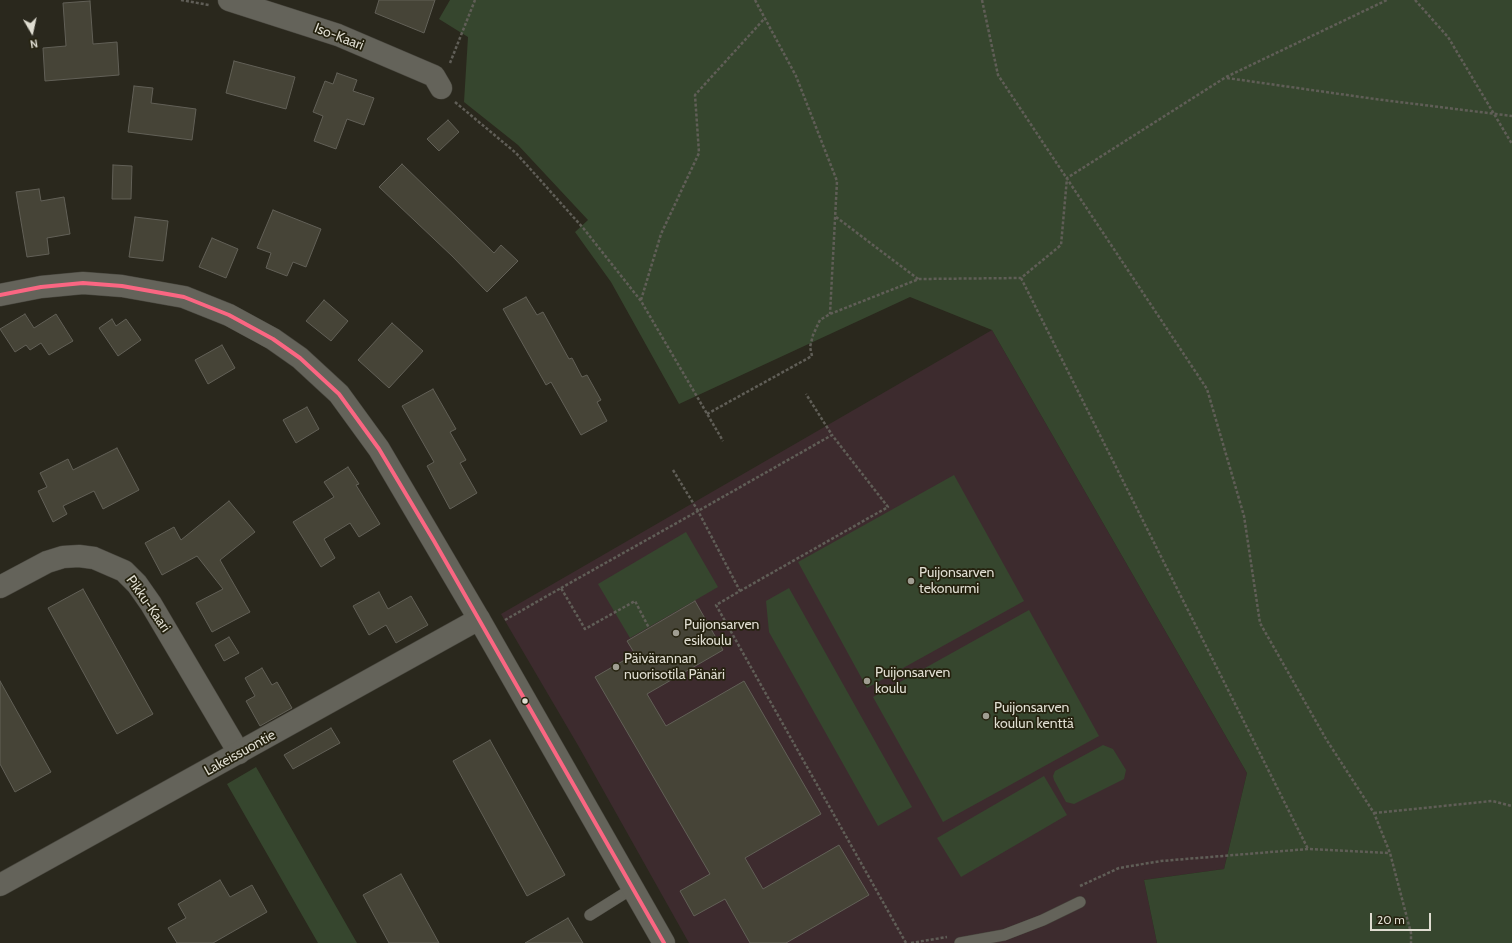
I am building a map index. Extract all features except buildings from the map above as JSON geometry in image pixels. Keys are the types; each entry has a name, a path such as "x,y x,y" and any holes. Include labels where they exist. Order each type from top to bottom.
{"street":[{"name":"Iso-Kaari","path":"229,0 338,35 434,76 441,88"},
{"path":"0,295 41,287 83,283 122,286 184,297 229,315 274,339 300,358 344,400 379,449 479,619 664,943"},
{"name":"Pikku-Kaari","path":"0,587 47,562 63,557 79,556 94,558 124,571 137,584 151,604 239,753"},
{"name":"Lakeissuontie","path":"0,885 479,619"}],"lane":[{"path":"590,915 633,888"},
{"path":"960,943 1004,935 1043,920 1080,902"}],"path":[{"path":"475,0 441,88 454,102 516,153 584,229 641,300 723,441"},
{"path":"755,0 796,76 837,182 830,314"},
{"path":"982,0 998,75 1208,389 1244,516 1260,623 1326,739 1374,813 1390,853 1411,933 1411,943"},
{"path":"1067,178 1226,78 1387,0"},
{"path":"1415,0 1448,37 1512,144"},
{"path":"641,300 661,234 699,152 695,95 765,18"},
{"path":"1226,78 1512,116"},
{"path":"707,414 812,356 810,347 813,335 820,320 830,314 919,279 1021,278 1061,245 1067,178"},
{"path":"836,217 919,279"},
{"path":"1021,278 1308,849"},
{"path":"806,394 832,435 888,507 716,605 906,943"},
{"path":"502,622 832,435"},
{"path":"672,470 698,511 740,591"},
{"path":"561,588 585,629 635,601 649,628"},
{"path":"1374,813 1492,801 1512,806"},
{"path":"1076,888 1119,868 1161,861 1308,849 1390,853"},
{"path":"911,943 950,936"}],"shaded area":[{"name":"Puijonsarven koulu","path":"992,330 1247,773 1224,869 1144,880 1157,943 689,943 579,747 501,614"}],"green space":[{"path":"450,0 1512,0 1512,943 1157,943 1144,880 1224,869 1247,773 992,330 910,297 679,404 611,282 575,232 588,220 518,145 464,102 468,37 439,19"},
{"name":"Puijonsarven tekonurmi","path":"954,475 1024,601 867,688 798,562"},
{"path":"686,532 718,587 630,638 598,584"},
{"path":"789,588 912,807 878,826 769,632 766,601"},
{"name":"Puijonsarven koulun kenttä","path":"1029,610 1099,736 943,822 873,697"},
{"path":"1103,745 1113,749 1126,770 1124,779 1074,804 1066,802 1054,780 1053,776 1055,771"},
{"path":"256,767 357,943 318,943 227,784"},
{"path":"1044,776 1067,815 961,877 937,838"}],"transit line":[{"path":"0,295 41,287 83,283 122,286 184,297 229,315 273,339 300,358 339,394 379,449 434,541 664,943"}],"place":[{"name":"Puijonsarven tekonurmi","path":"911,581"},
{"name":"Puijonsarven esikoulu","path":"676,633"},
{"name":"Päivärannan nuorisotila Pänäri","path":"616,667"},
{"name":"Puijonsarven koulu","path":"867,681"},
{"name":"Puijonsarven koulun kenttä","path":"986,716"}]}
